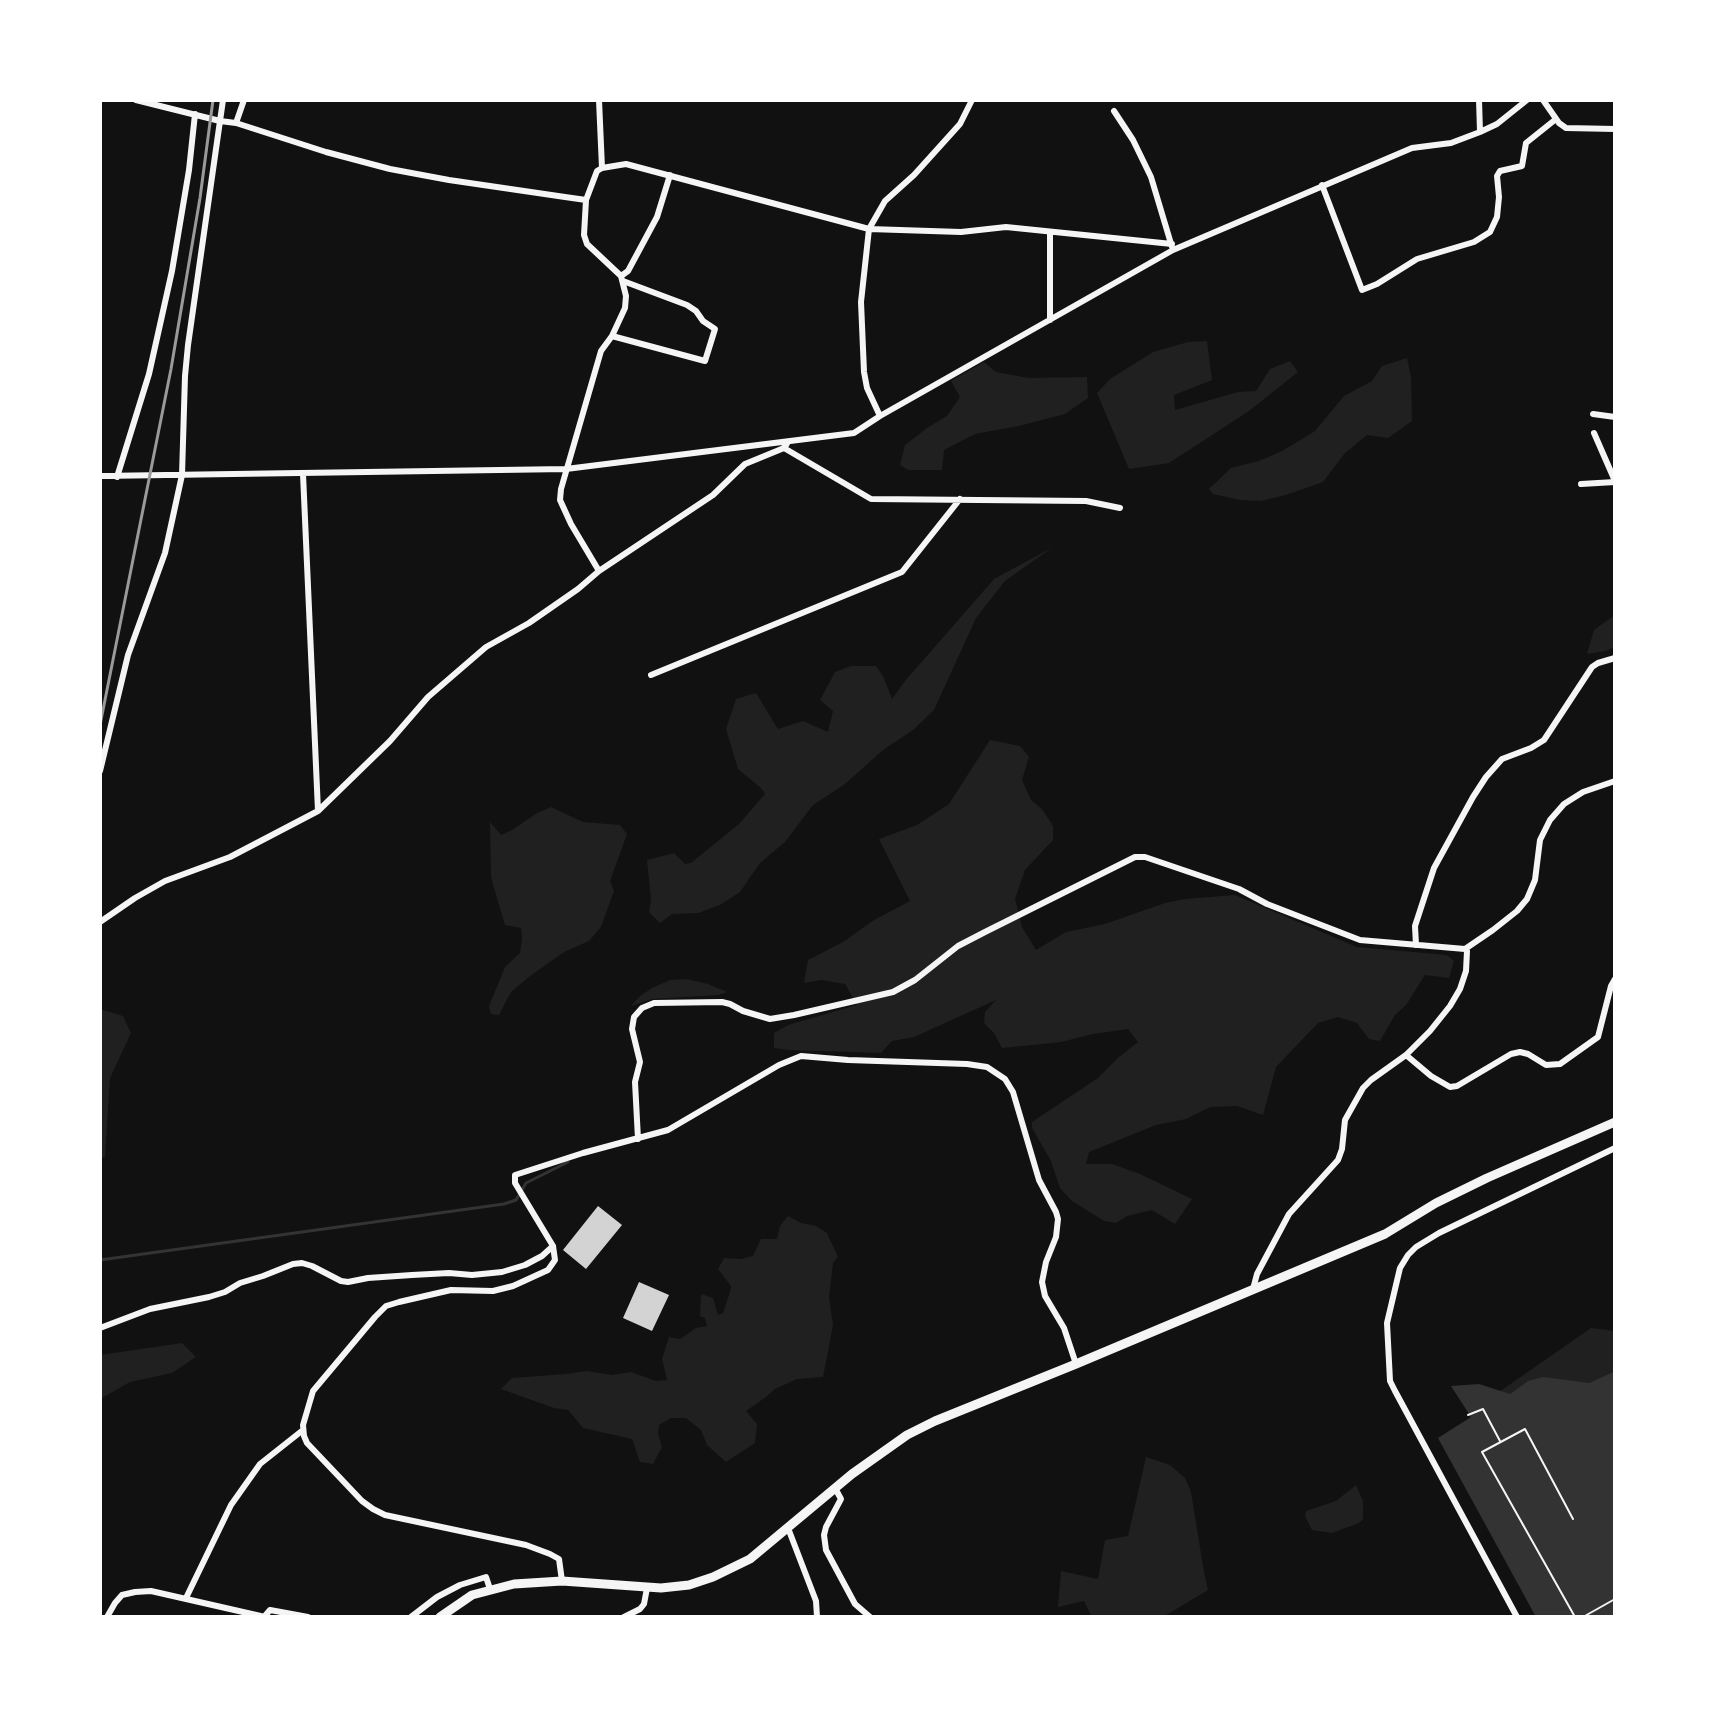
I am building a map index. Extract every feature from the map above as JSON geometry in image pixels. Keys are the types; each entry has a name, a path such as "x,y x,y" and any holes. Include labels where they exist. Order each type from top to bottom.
{"main road":[{"path":"440,1617 472,1595 528,1582 562,1581 647,1588 676,1587 713,1577 750,1559 835,1488 907,1435 1385,1234 1436,1203 1487,1178 1615,1122"}],"street":[{"path":"136,100 236,123 390,169 586,200"},
{"path":"100,771 128,655 165,553 179,474 186,361 223,100"},
{"path":"236,123 244,100"},
{"path":"599,100 602,168"},
{"path":"880,416 867,388 864,372 861,302 869,229 885,201 914,175 960,124 972,100"},
{"path":"1479,100 1480,132"},
{"path":"100,476 566,469 787,445 854,433 1172,247 1412,148 1451,143 1480,132 1497,124 1527,100"},
{"path":"1543,100 1566,128 1615,129"},
{"path":"1114,111 1151,177 1172,247"},
{"path":"117,477 149,374 172,271 195,114"},
{"path":"1322,185 1362,290 1417,259 1474,242 1490,232 1497,217 1497,176 1500,171 1522,166 1526,143 1556,119"},
{"path":"612,336 705,361 715,329 687,305 622,279 587,244 584,235 586,200 591,183 602,168 626,164 869,229 961,232 1006,227 1172,247"},
{"path":"622,279 657,217 670,175"},
{"path":"1050,232 1050,320"},
{"path":"599,571 560,500 566,469 601,351 625,308 622,279"},
{"path":"1593,414 1615,417"},
{"path":"1581,484 1615,482 1594,433"},
{"path":"787,445 871,499 1086,501 1120,508"},
{"path":"100,922 165,881 230,857 318,811 390,741 428,697 486,647 529,623 599,571 713,495 745,464 787,445"},
{"path":"303,474 318,811"},
{"path":"651,675 902,572 960,499"},
{"path":"1416,945 1415,926 1434,868 1486,777 1502,759 1544,740 1592,667 1615,658"},
{"path":"638,1139 635,1082 640,1062 632,1029 634,1017 642,1008 654,1003 722,1002 770,1019 893,992 915,980 958,946 1135,857 1145,857 1239,889 1267,904 1360,940 1465,949 1517,911 1527,899 1535,880 1540,840 1550,820 1564,804 1583,792 1615,781"},
{"path":"1253,1289 1257,1274 1289,1214 1338,1160 1345,1120 1363,1088 1406,1055 1450,1006 1466,971 1465,949"},
{"path":"1406,1055 1450,1087 1520,1052 1546,1065 1560,1064 1598,1037 1615,979"},
{"path":"562,1581 559,1559 550,1554 526,1545 385,1515 373,1509 307,1443 303,1430 313,1391 386,1306 451,1290 493,1291 513,1286 548,1270 555,1260 553,1246 515,1183 515,1175 668,1130 779,1065 801,1056 981,1065 1005,1079 1013,1092 1039,1180 1058,1219 1056,1237 1042,1282 1045,1296 1064,1328 1076,1364"},
{"path":"1517,1617 1390,1381 1387,1323 1400,1268 1416,1247 1615,1148"},
{"path":"100,1328 150,1309 225,1292 240,1283 293,1264 312,1266 348,1282 449,1273 472,1275 502,1272 525,1265 553,1246"},
{"path":"186,1598 231,1505 260,1464 303,1430"},
{"path":"835,1488 841,1499 826,1527 826,1550 855,1604 870,1617"},
{"path":"788,1528 816,1601 817,1617"},
{"path":"411,1617 437,1597 460,1585 486,1577 490,1589"},
{"path":"624,1617 644,1604 647,1588"},
{"path":"107,1617 118,1598 128,1593 151,1591 186,1598 234,1614 265,1617 270,1610 308,1617"}],"path":[{"path":"1468,1415 1483,1409 1501,1442"},
{"path":"1573,1519 1525,1429 1482,1452 1575,1617"},
{"path":"1583,1617 1615,1599"}],"shaded area":[{"path":"1207,341 1212,380 1174,395 1175,410 1238,392 1256,391 1270,369 1290,361 1298,372 1249,411 1169,463 1129,469 1097,393 1110,379 1153,352 1188,342"},
{"path":"1407,358 1411,377 1412,421 1388,438 1367,435 1345,453 1323,482 1261,501 1213,494 1209,489 1231,468 1282,451 1315,431 1344,396 1372,381 1382,366"},
{"path":"984,362 996,372 1029,378 1087,377 1088,398 1065,414 975,434 944,450 942,470 908,470 900,465 905,445 947,416 960,397 951,381"},
{"path":"1053,547 1005,581 976,618 934,710 845,784 813,805 785,842 760,863 740,892 720,905 698,913 672,914 660,923 649,912 651,900 647,860 674,853 685,864 691,863 740,823 765,794 738,769 726,729 736,699 756,693 778,729 803,721 828,732 833,711 820,700 835,672 851,666 876,666 892,699 994,579"},
{"path":"1615,615 1615,647 1587,654 1594,630"},
{"path":"990,740 1020,746 1029,757 1022,780 1031,800 1042,809 1053,826 1053,840 1025,870 1015,899 1022,927 1036,950 1066,932 1105,924 1165,903 1235,895 1357,947 1447,955 1454,961 1449,978 1425,975 1380,1041 1369,1039 1357,1023 1338,1017 1318,1023 1276,1067 1263,1115 1237,1106 1210,1107 1186,1119 1156,1125 1089,1152 1086,1164 1112,1164 1192,1199 1175,1224 1152,1210 1127,1216 1116,1223 1104,1221 1072,1201 1060,1188 1051,1161 1032,1128 1032,1122 1098,1078 1138,1042 1128,1029 1061,1042 1002,1048 984,1023 985,1012 996,1000 914,1037 892,1041 881,1053 774,1048 774,1033 788,1025 857,1005 845,984 821,980 804,983 808,960 910,901 879,839 917,825 949,804"},
{"path":"551,807 583,822 620,825 627,834 610,881 614,891 601,927 589,941 564,952 530,976 511,992 499,1015 491,1014 489,1006 505,967 520,953 522,939 521,928 505,925 494,888 490,822 501,835"},
{"path":"686,979 727,992 652,999 631,1006 652,988 670,980"},
{"path":"100,1009 123,1016 131,1033 110,1078 105,1157 100,1159"},
{"path":"788,1216 827,1233 838,1257 833,1263 829,1298 833,1325 823,1377 797,1379 775,1389 746,1411 757,1424 755,1443 726,1462 707,1445 701,1430 686,1418 671,1418 659,1425 662,1447 653,1464 640,1462 632,1439 583,1428 568,1410 501,1389 512,1378 587,1371 612,1375 631,1372 656,1381 667,1380 662,1359 669,1337 680,1339 696,1328 707,1326 705,1318 700,1316 701,1294 713,1298 718,1315 723,1313 731,1286 718,1269 724,1258 753,1256 761,1239 777,1239 780,1226"},
{"path":"1591,1328 1615,1331 1615,1371 1589,1383 1528,1381 1510,1394 1496,1394"},
{"path":"182,1343 196,1357 172,1373 130,1382 100,1399 100,1355"},
{"path":"1615,1371 1615,1617 1536,1617 1438,1438 1471,1417 1451,1386 1479,1384 1510,1394 1528,1381 1543,1377 1589,1383"},
{"path":"1146,1457 1170,1465 1185,1478 1191,1492 1208,1590 1163,1617 1092,1617 1084,1601 1058,1607 1061,1571 1098,1579 1105,1540 1128,1536"},
{"path":"1356,1485 1363,1501 1363,1519 1332,1533 1312,1530 1305,1516 1306,1511 1336,1501"}],"building":[{"path":"598,1206 622,1225 586,1269 563,1250"},
{"path":"639,1282 669,1295 652,1331 623,1318"}],"waterway":[{"path":"100,1260 504,1204 516,1200 526,1183 568,1162"}],"railway":[{"path":"100,725 171,369 213,100"}]}
